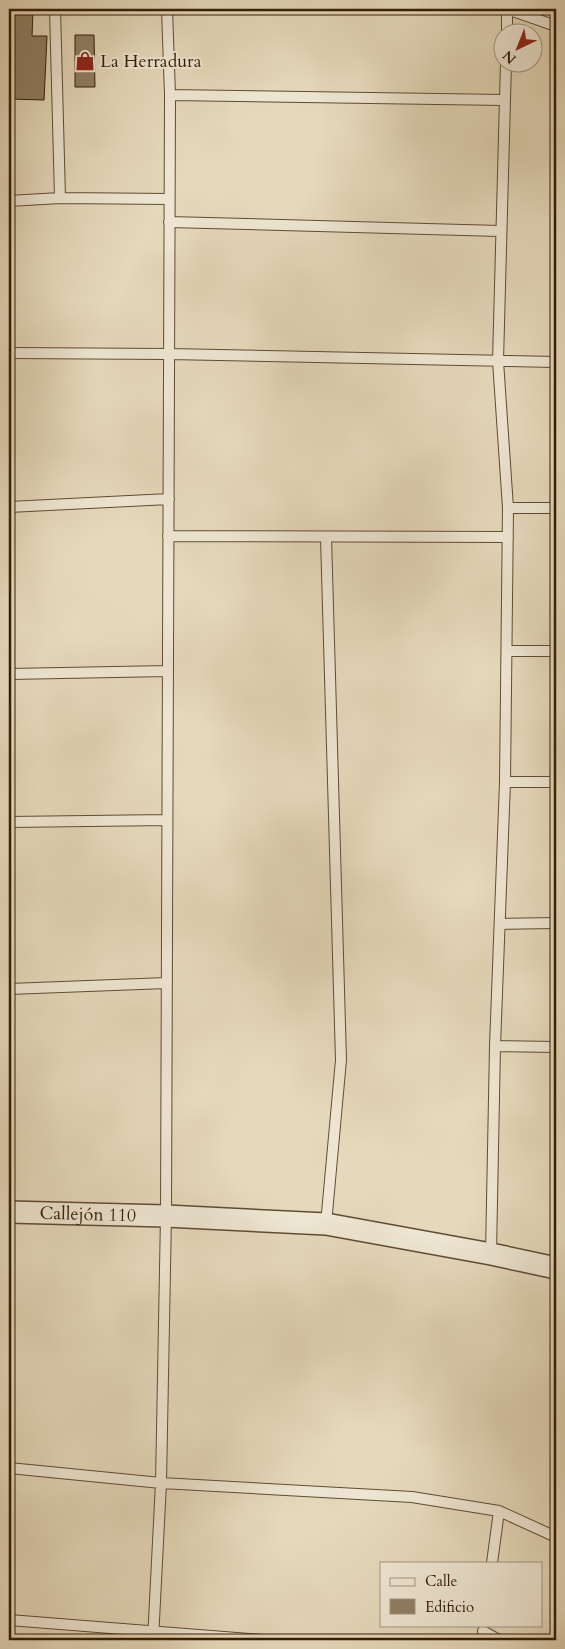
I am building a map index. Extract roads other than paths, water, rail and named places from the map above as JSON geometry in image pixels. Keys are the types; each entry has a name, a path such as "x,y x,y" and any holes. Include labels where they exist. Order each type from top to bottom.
{"street":[{"name":"Callejón 110","path":"9,1212 166,1216 326,1224 491,1254 556,1268"}],"lane":[{"path":"55,9 60,198"},
{"path":"153,1636 161,1483 166,1216 170,95 167,9"},
{"path":"506,22 507,9 556,26"},
{"path":"491,1254 495,1046 505,782 507,652 508,508 498,361 505,72"},
{"path":"170,95 504,100"},
{"path":"9,201 60,198 169,199"},
{"path":"169,222 500,231"},
{"path":"9,353 169,354 556,362"},
{"path":"9,507 168,499"},
{"path":"508,508 556,508"},
{"path":"168,536 508,537"},
{"path":"326,537 341,1060 326,1224"},
{"path":"507,652 556,651"},
{"path":"9,674 168,670"},
{"path":"505,782 556,782"},
{"path":"9,822 167,820"},
{"path":"500,924 556,922"},
{"path":"9,989 167,983"},
{"path":"495,1046 556,1047"},
{"path":"9,1468 161,1483 412,1497 499,1511 556,1537"},
{"path":"492,1562 499,1511"},
{"path":"9,1620 153,1636 263,1640"},
{"path":"483,1632 499,1640"}],"place":[{"name":"La Herradura","path":"85,61"}]}
